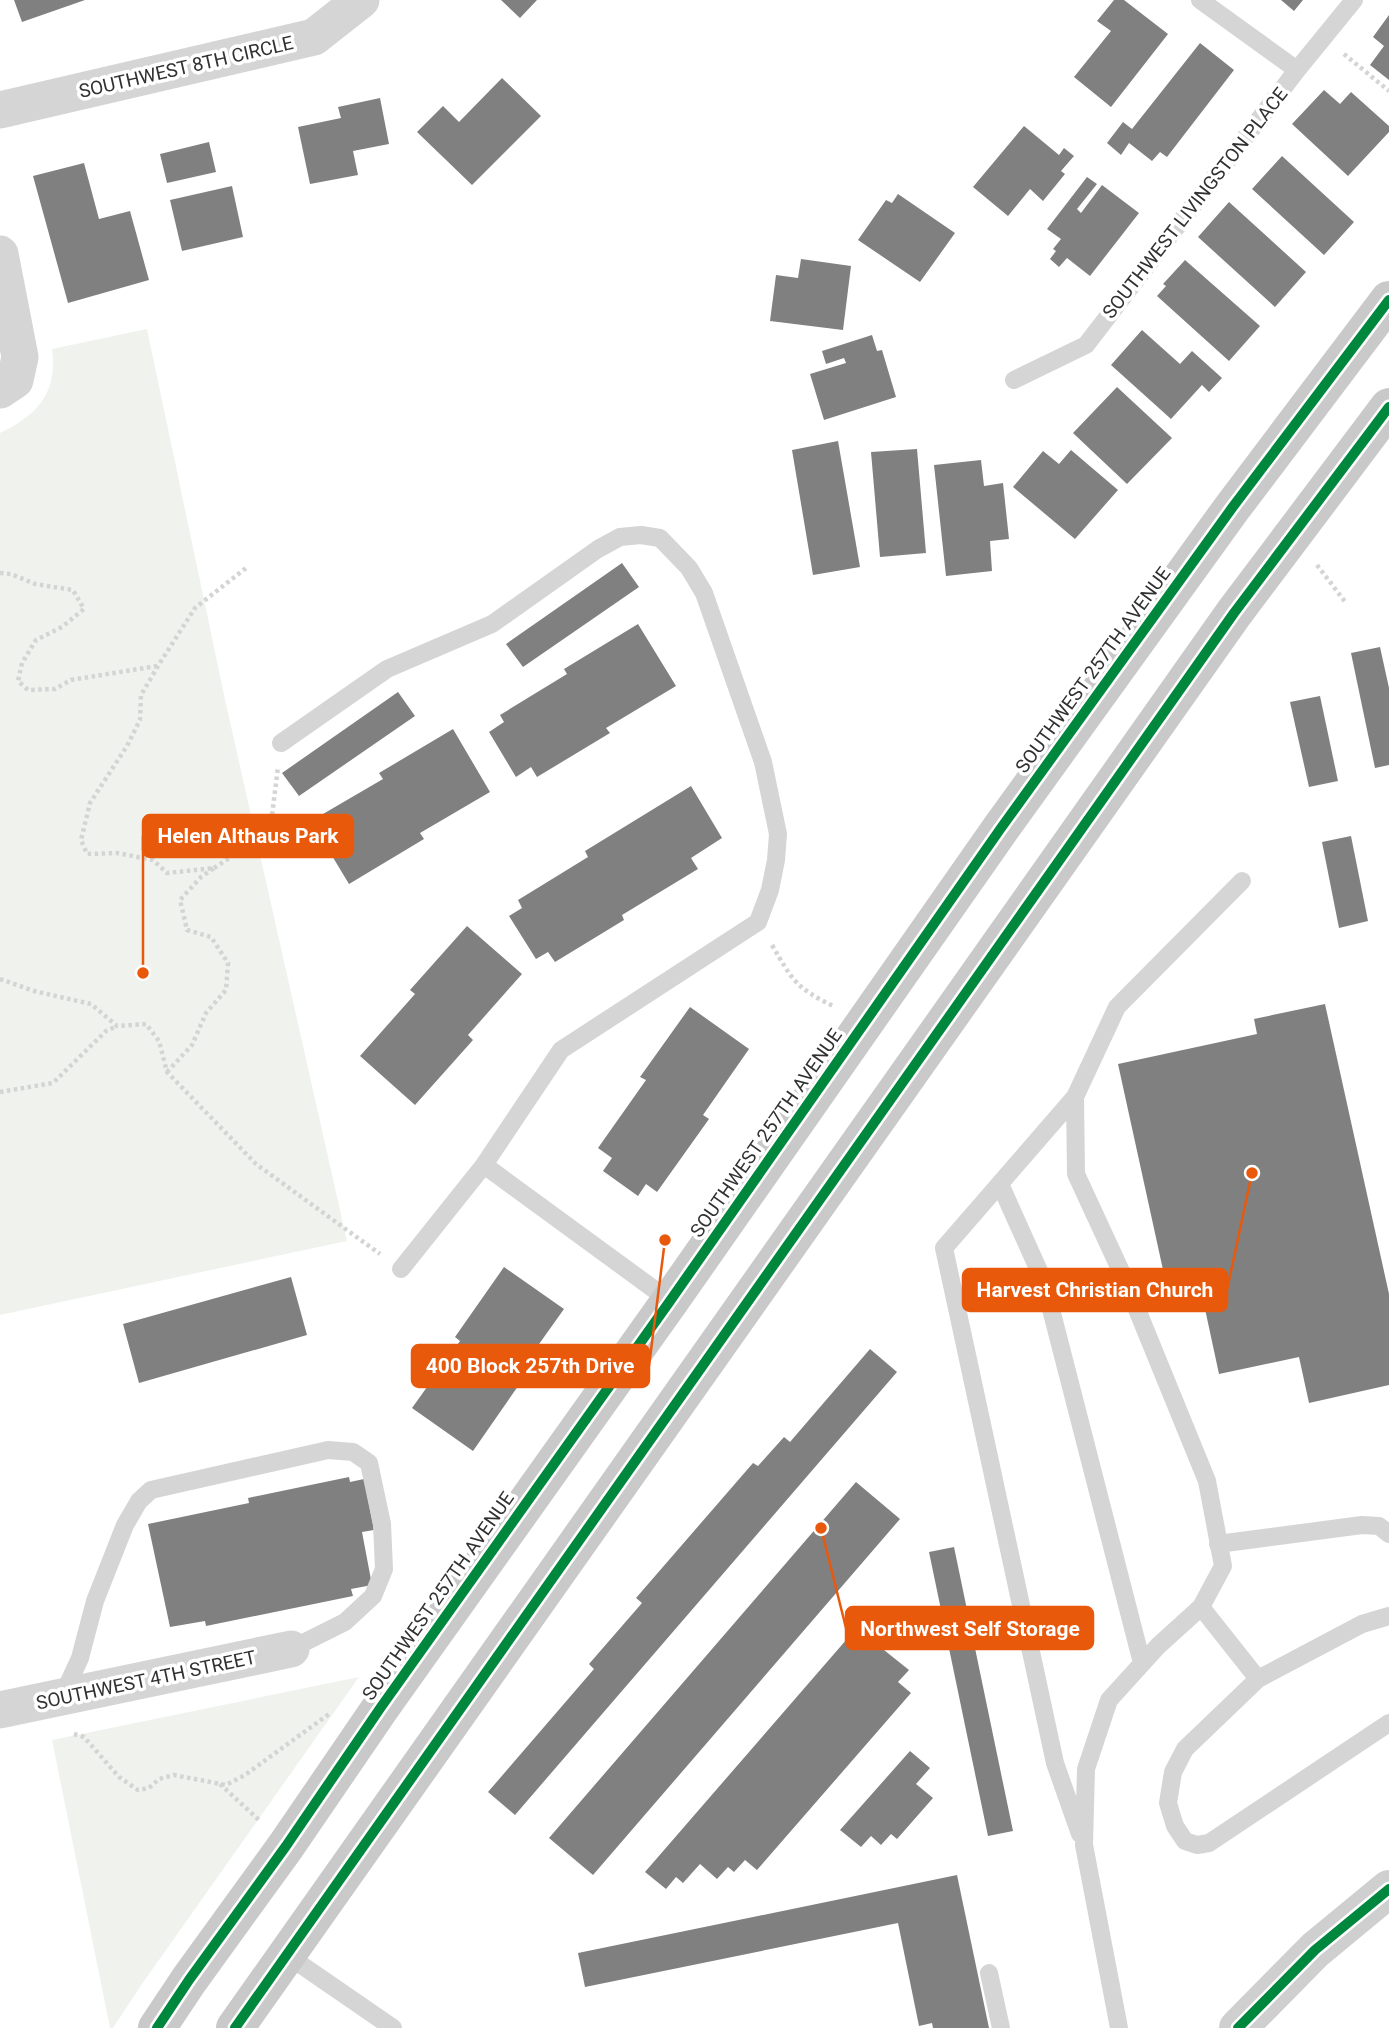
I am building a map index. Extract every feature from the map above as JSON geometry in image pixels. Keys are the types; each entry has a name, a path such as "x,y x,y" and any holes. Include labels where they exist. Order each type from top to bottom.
{"main road":[{"name":"SOUTHWEST 257TH AVENUE","path":"157,2028 1001,828 1232,508 1389,300"},
{"path":"235,2028 1234,613 1389,407"}],"street":[{"name":"SOUTHWEST 8TH CIRCLE","path":"0,110 314,37 361,0"},
{"path":"0,254 20,357 7,385"},
{"name":"SOUTHWEST 4TH STREET","path":"0,1710 291,1649"},
{"path":"1238,2028 1315,1950 1389,1889"}],"lane":[{"path":"1200,0 1297,69"},
{"name":"SOUTHWEST LIVINGSTON PLACE","path":"1014,380 1086,345 1297,69 1354,0"},
{"path":"281,743 387,669 492,624 598,550 620,537 641,535 660,538 689,568 704,593 764,762 778,834 770,890 758,922 561,1050 484,1166 401,1269"},
{"path":"1119,2028 1084,1845 1055,1763 944,1248 1075,1097 1116,1007 1242,881"},
{"path":"1075,1097 1076,1174 1125,1280 1207,1481 1223,1566 1201,1607 1158,1646 1109,1700 1086,1769 1084,1845"},
{"path":"484,1166 670,1301"},
{"path":"1000,1184 1044,1282 1142,1664"},
{"path":"63,1697 80,1658 94,1601 125,1525 139,1501 151,1490 328,1450 354,1452 369,1464 382,1524 384,1569 373,1596 345,1622 291,1649"},
{"path":"1218,1544 1362,1525 1379,1526 1389,1534"},
{"path":"1201,1607 1258,1679"},
{"path":"1389,1616 1362,1624 1258,1679 1185,1749 1173,1772 1168,1803 1175,1826 1185,1841 1209,1843 1389,1723"},
{"path":"287,1955 393,2028"},
{"path":"989,1973 1001,2028"}],"path":[{"path":"1324,37 1389,92"},
{"path":"1292,535 1321,568 1346,603"},
{"path":"214,868 167,873 153,860 117,853 87,854 81,840 90,803 127,746 140,720 141,695 158,666 195,607 246,568"},
{"path":"0,573 11,574 35,584 73,590 84,609 62,627 36,640 22,663 18,681 28,690 55,688 71,680 158,666"},
{"path":"167,1072 192,1045 206,1013 226,990 228,963 211,937 187,930 180,900 201,877 270,832 281,743"},
{"path":"758,922 797,984 807,993 865,1023"},
{"path":"0,979 34,991 91,1004 117,1026"},
{"path":"0,1091 54,1083 106,1031 117,1026 146,1024 159,1041 167,1072 256,1164 401,1269"},
{"path":"64,1735 77,1734 84,1737 119,1777 138,1790 149,1788 159,1779 174,1775 226,1785 245,1775 349,1699 363,1695 381,1707"},
{"path":"220,1784 286,1846"}],"shaded area":[{"path":"147,329 226,704 347,1241 0,1315 0,433 25,418 42,401 52,378 52,349"},
{"path":"359,1677 113,2028 110,2028 52,1740"}],"building":[{"path":"14,0 85,0 22,22"},
{"path":"501,0 537,0 520,18"},
{"path":"1114,0 1124,0 1168,34 1111,107 1074,77 1111,31 1097,21"},
{"path":"1281,0 1303,0 1294,11"},
{"path":"1389,15 1389,80 1370,65 1384,46 1373,37"},
{"path":"1200,43 1234,70 1167,157 1160,152 1152,161 1129,143 1121,155 1107,143 1123,122 1132,129"},
{"path":"502,78 541,116 472,185 417,132 443,106 459,122"},
{"path":"1324,90 1340,104 1351,92 1389,126 1389,132 1348,176 1292,124"},
{"path":"380,98 389,144 353,151 358,175 310,184 298,127 341,118 338,107"},
{"path":"1024,126 1059,155 1064,148 1074,156 1061,171 1065,174 1043,201 1030,189 1008,216 973,187"},
{"path":"209,142 216,172 167,183 160,154"},
{"path":"1282,156 1354,222 1324,255 1252,189"},
{"path":"84,163 99,219 130,211 149,280 68,303 33,176"},
{"path":"1087,177 1097,184 1077,209 1081,213 1102,185 1139,213 1090,276 1067,258 1059,267 1050,259 1056,251 1053,249 1061,239 1047,229"},
{"path":"232,186 243,237 182,251 170,200"},
{"path":"898,194 955,233 920,282 858,240 886,200 892,203"},
{"path":"1229,202 1306,272 1275,307 1198,237"},
{"path":"801,259 851,266 843,330 770,321 776,275 798,278"},
{"path":"1185,260 1260,326 1229,361 1157,296 1166,286 1163,284"},
{"path":"1142,330 1180,364 1192,351 1222,378 1209,392 1202,385 1171,419 1111,365"},
{"path":"872,335 877,351 882,350 896,397 824,420 810,374 846,363 844,358 826,364 822,351"},
{"path":"1117,387 1172,438 1127,484 1073,433"},
{"path":"838,441 860,567 813,575 792,450"},
{"path":"917,449 926,553 880,557 871,452"},
{"path":"1071,450 1118,490 1075,539 1013,487 1043,451 1059,464"},
{"path":"981,460 984,486 1003,483 1009,539 990,541 992,571 946,576 934,465"},
{"path":"622,563 639,587 523,667 506,644"},
{"path":"638,624 676,686 606,728 610,733 537,777 531,767 516,777 489,732 504,722 500,715 567,674 564,669"},
{"path":"1380,647 1389,688 1389,765 1375,768 1351,653"},
{"path":"398,692 415,716 299,796 282,773"},
{"path":"1320,696 1338,781 1309,787 1290,702"},
{"path":"453,729 490,792 420,833 424,839 349,884 311,821 383,779 379,773"},
{"path":"691,786 722,838 691,858 698,869 622,915 624,920 555,962 548,952 536,959 509,916 522,908 518,900 588,857 585,851"},
{"path":"1351,836 1368,921 1339,928 1322,842"},
{"path":"467,926 522,974 468,1035 473,1040 415,1105 360,1056 415,994 410,990"},
{"path":"1325,1004 1389,1294 1389,1385 1309,1403 1299,1357 1219,1374 1199,1281 1167,1288 1118,1064 1257,1034 1254,1019"},
{"path":"690,1007 749,1049 703,1115 709,1119 657,1192 646,1184 638,1196 603,1171 612,1158 598,1148 646,1080 640,1077"},
{"path":"504,1267 564,1309 517,1375 523,1379 473,1451 412,1408 460,1341 455,1337"},
{"path":"291,1277 307,1335 139,1383 123,1324"},
{"path":"870,1349 897,1372 515,1815 488,1792 594,1669 589,1664 642,1603 636,1598 753,1463 758,1466 784,1437 790,1442"},
{"path":"349,1477 350,1482 364,1479 374,1530 362,1532 372,1585 351,1589 353,1596 206,1626 205,1621 170,1627 148,1524 249,1503 248,1498"},
{"path":"856,1482 900,1519 593,1875 549,1838"},
{"path":"954,1547 1013,1831 988,1836 929,1552"},
{"path":"873,1609 900,1632 884,1650 909,1670 898,1682 911,1693 757,1870 745,1860 734,1872 728,1867 717,1879 700,1864 683,1883 676,1877 666,1889 645,1872"},
{"path":"910,1751 930,1768 916,1784 933,1798 897,1839 891,1834 881,1845 871,1836 861,1847 840,1830"},
{"path":"957,1875 989,2028 933,2028 932,2023 919,2026 898,1923 585,1987 578,1953"}],"cycle path":[{"path":"157,2028 1001,828 1232,508 1389,300"},
{"path":"235,2028 1234,613 1389,407"},
{"path":"1238,2028 1315,1950 1389,1889"}],"place":[{"name":"Helen Althaus Park","path":"143,973"},
{"name":"Harvest Christian Church","path":"1252,1173"},
{"name":"400 Block 257th Drive","path":"665,1240"},
{"name":"Northwest Self Storage","path":"821,1528"}]}
